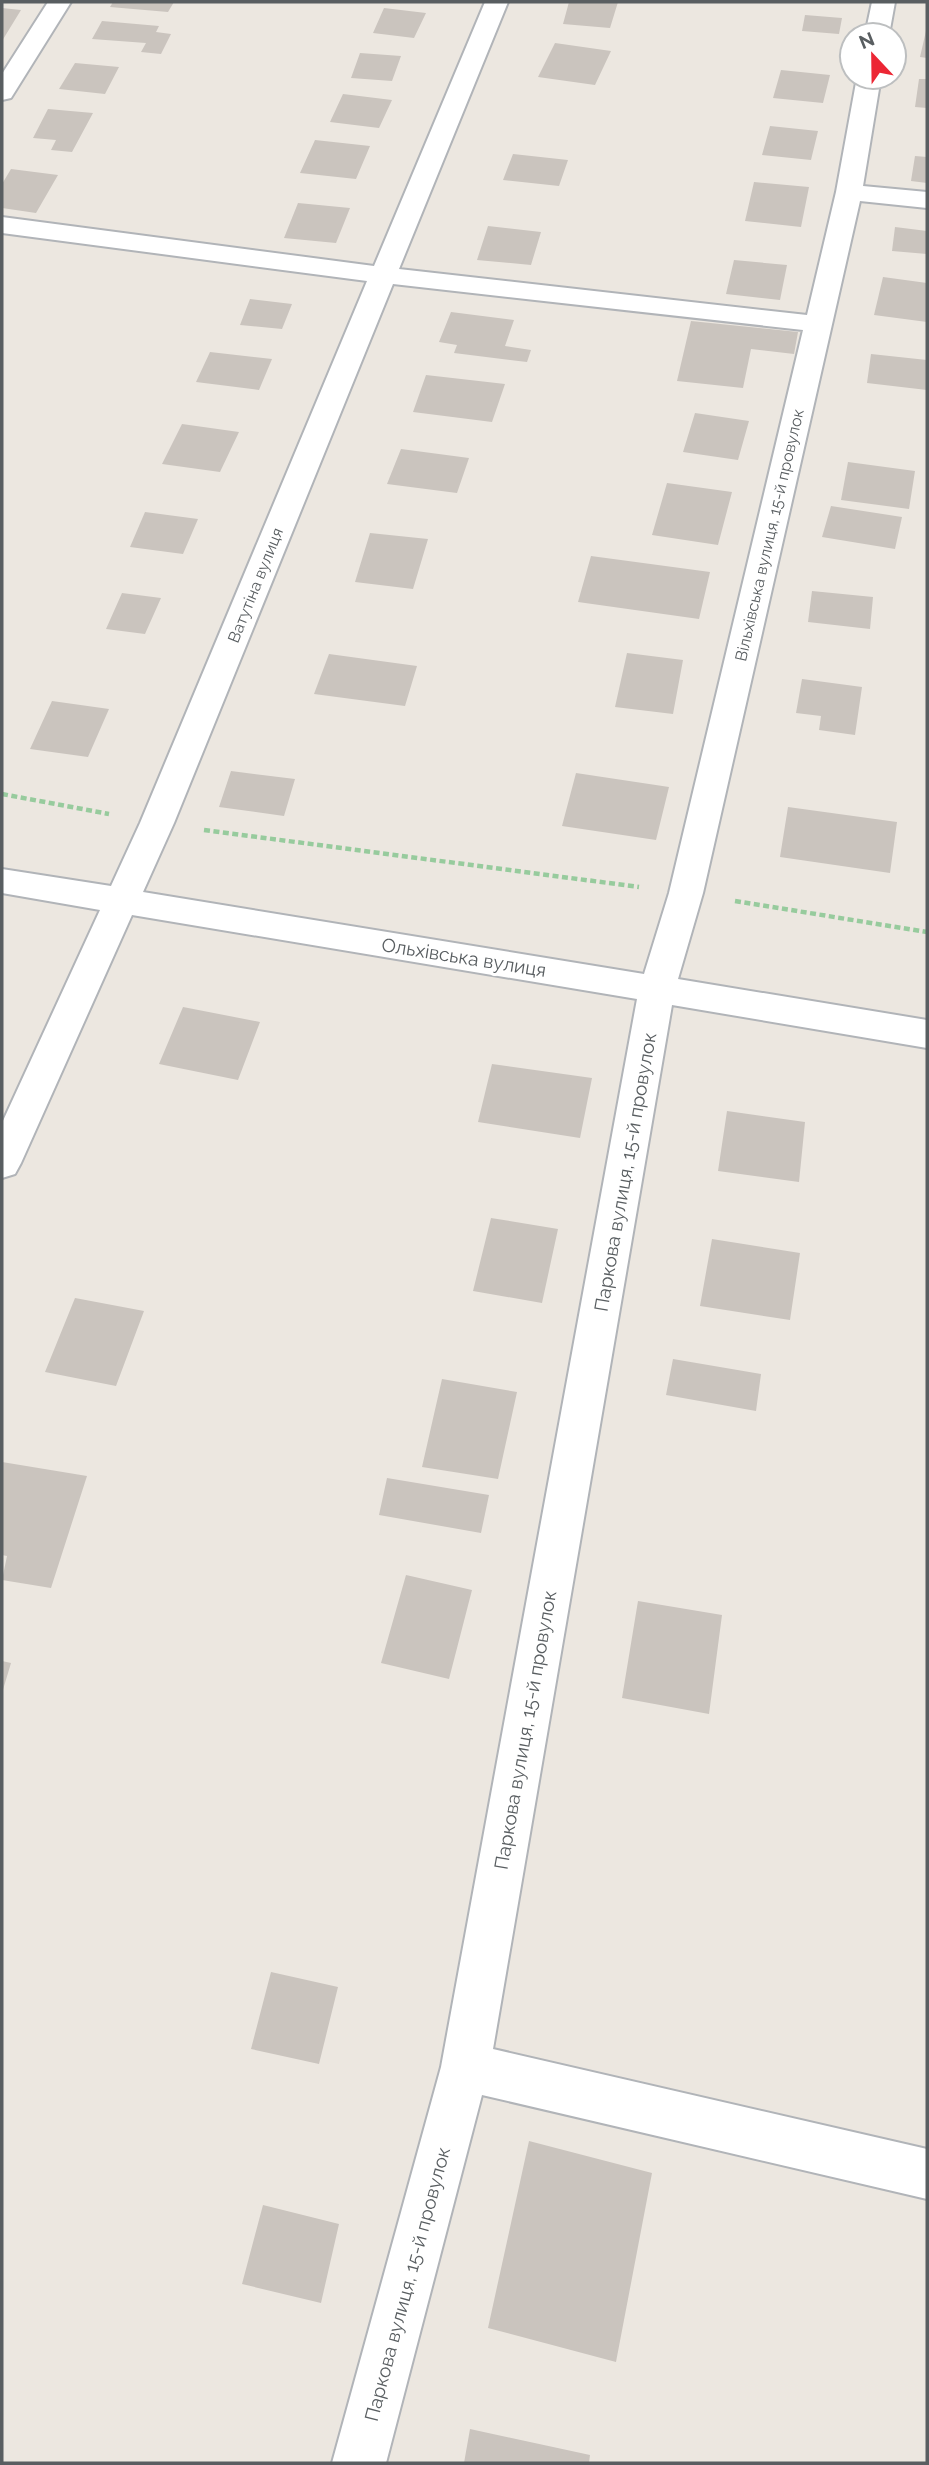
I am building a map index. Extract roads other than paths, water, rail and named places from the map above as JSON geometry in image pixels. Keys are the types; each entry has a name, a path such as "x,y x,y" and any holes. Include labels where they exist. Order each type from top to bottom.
{"street":[{"path":"2,93 59,2"},
{"name":"Ватутіна вулиця","path":"2,1163 157,823 496,2"},
{"path":"880,21 883,2"},
{"name":"Вільхівська вулиця, 15-й провулок","path":"657,989 686,893 849,192 867,91"},
{"path":"849,192 927,200"},
{"path":"2,225 383,275 818,324"},
{"name":"Ольхівська вулиця","path":"2,881 927,1034"},
{"name":"Паркова вулиця, 15-й провулок","path":"359,2463 465,2067 657,989"},
{"path":"465,2067 927,2174"}]}
